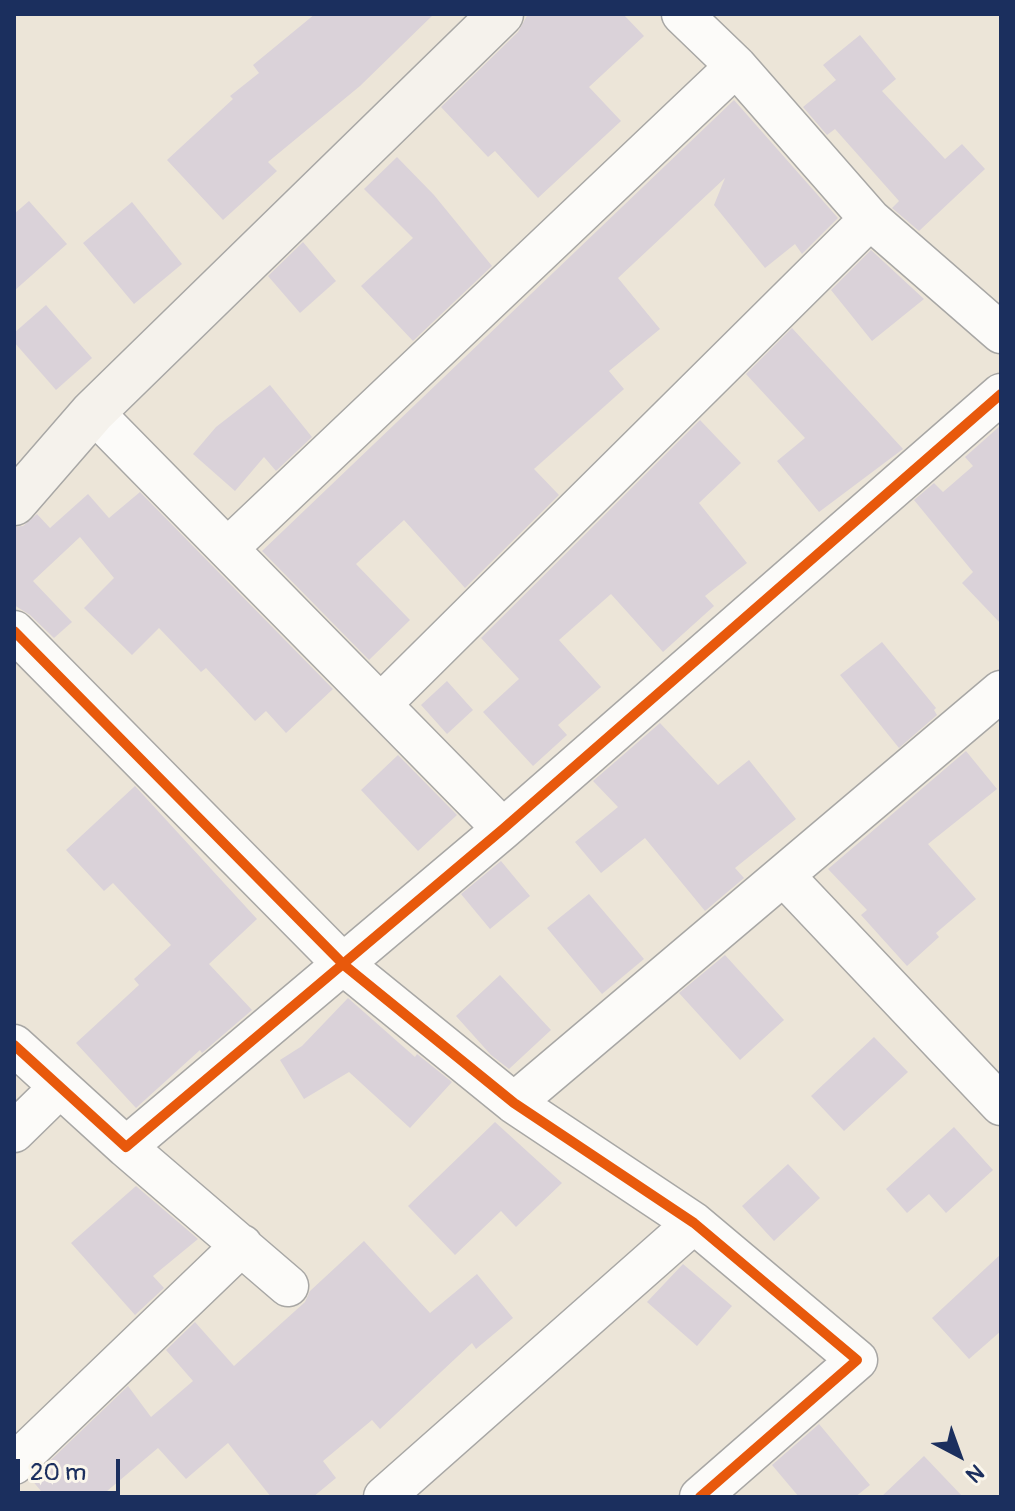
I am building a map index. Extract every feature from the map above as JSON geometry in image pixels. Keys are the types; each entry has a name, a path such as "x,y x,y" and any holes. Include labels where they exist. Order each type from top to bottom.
{"street":[{"path":"14,503 93,412 501,14"},
{"path":"682,14 736,66 870,219 1001,333"},
{"path":"228,548 736,66"},
{"path":"382,703 870,219"},
{"path":"126,1147 503,829 1001,394"},
{"path":"93,412 503,829"},
{"path":"14,631 344,965 514,1103 694,1223 857,1360 700,1497"},
{"path":"514,1103 784,876 995,708"},
{"path":"784,876 1001,1105"},
{"path":"14,1045 126,1147 288,1286"},
{"path":"14,1132 60,1087"},
{"path":"384,1497 694,1223"},
{"path":"14,1464 242,1245"}],"building":[{"path":"315,14 434,14 360,86 268,162 277,171 223,220 167,160 233,99 230,96 259,73 253,65"},
{"path":"528,14 623,14 644,36 589,87 621,121 538,198 495,151 488,157 441,107 518,32"},
{"path":"860,35 896,79 882,91 945,159 962,144 985,169 919,231 892,208 899,201 835,129 827,135 803,107 836,80 823,65"},
{"path":"734,100 838,218 802,254 795,244 765,268 714,205 725,178 618,278 660,329 609,371 624,389 534,469 559,495 465,588 404,520 356,564 410,620 369,660 262,551"},
{"path":"397,157 434,195 492,266 413,341 361,286 413,238 364,189"},
{"path":"29,201 67,244 14,291 14,214"},
{"path":"132,202 182,264 134,304 83,243"},
{"path":"303,242 336,281 300,313 268,276"},
{"path":"871,250 924,299 872,341 831,290"},
{"path":"46,305 92,358 56,390 14,342 14,333"},
{"path":"792,328 903,449 819,512 777,461 805,438 746,374"},
{"path":"270,385 312,437 276,471 264,457 235,491 193,454 216,427"},
{"path":"700,420 741,463 699,503 747,563 705,596 714,606 663,652 611,594 559,640 601,687 558,725 567,735 533,766 483,712 519,679 481,638"},
{"path":"1001,425 1001,624 962,583 973,572 914,500 934,483 943,492 973,466 965,457"},
{"path":"140,492 333,689 286,733 266,711 255,721 206,668 201,672 159,628 132,655 84,608 114,578 80,537 33,581 72,622 54,638 30,615 14,605 14,527 23,526 37,514 50,528 88,494 109,518"},
{"path":"882,642 936,708 937,715 899,748 840,675"},
{"path":"447,681 473,710 447,734 421,705"},
{"path":"660,723 718,785 749,760 796,819 735,868 744,878 705,911 645,838 601,873 575,842 618,807 593,781"},
{"path":"966,751 997,789 928,844 976,899 936,933 939,937 907,966 861,915 867,910 828,869"},
{"path":"398,755 457,815 418,851 361,790"},
{"path":"135,786 257,919 209,964 252,1010 202,1053 200,1050 136,1108 76,1043 139,985 134,979 171,945 113,883 104,891 66,850"},
{"path":"501,861 530,896 490,929 461,894"},
{"path":"589,894 644,959 602,994 547,928"},
{"path":"725,955 784,1020 740,1060 679,993"},
{"path":"500,975 551,1030 509,1069 491,1055 456,1016"},
{"path":"348,998 415,1057 417,1054 452,1082 410,1128 349,1072 304,1099 280,1060 302,1046"},
{"path":"874,1037 908,1072 844,1131 811,1096"},
{"path":"495,1122 562,1183 516,1227 501,1211 455,1255 408,1206"},
{"path":"954,1127 993,1170 946,1213 929,1194 907,1213 886,1189"},
{"path":"788,1164 820,1198 774,1241 742,1206"},
{"path":"136,1186 198,1239 153,1276 164,1288 135,1315 71,1243"},
{"path":"364,1241 430,1313 477,1274 513,1318 476,1349 472,1343 380,1429 372,1420 323,1461 336,1478 313,1497 271,1497 228,1443 186,1479 158,1448 100,1497 46,1497 31,1479 128,1386 151,1417 193,1381 166,1350 195,1322 234,1366 305,1302 310,1291"},
{"path":"1001,1254 1001,1331 969,1359 932,1318"},
{"path":"683,1264 732,1306 697,1346 647,1302"},
{"path":"819,1424 870,1485 855,1497 799,1497 772,1465"},
{"path":"924,1456 963,1497 881,1497"}],"cycle path":[{"path":"14,1045 126,1147 503,829 1001,394"},
{"path":"14,631 344,965 514,1103 694,1223 857,1360 700,1497"}]}
